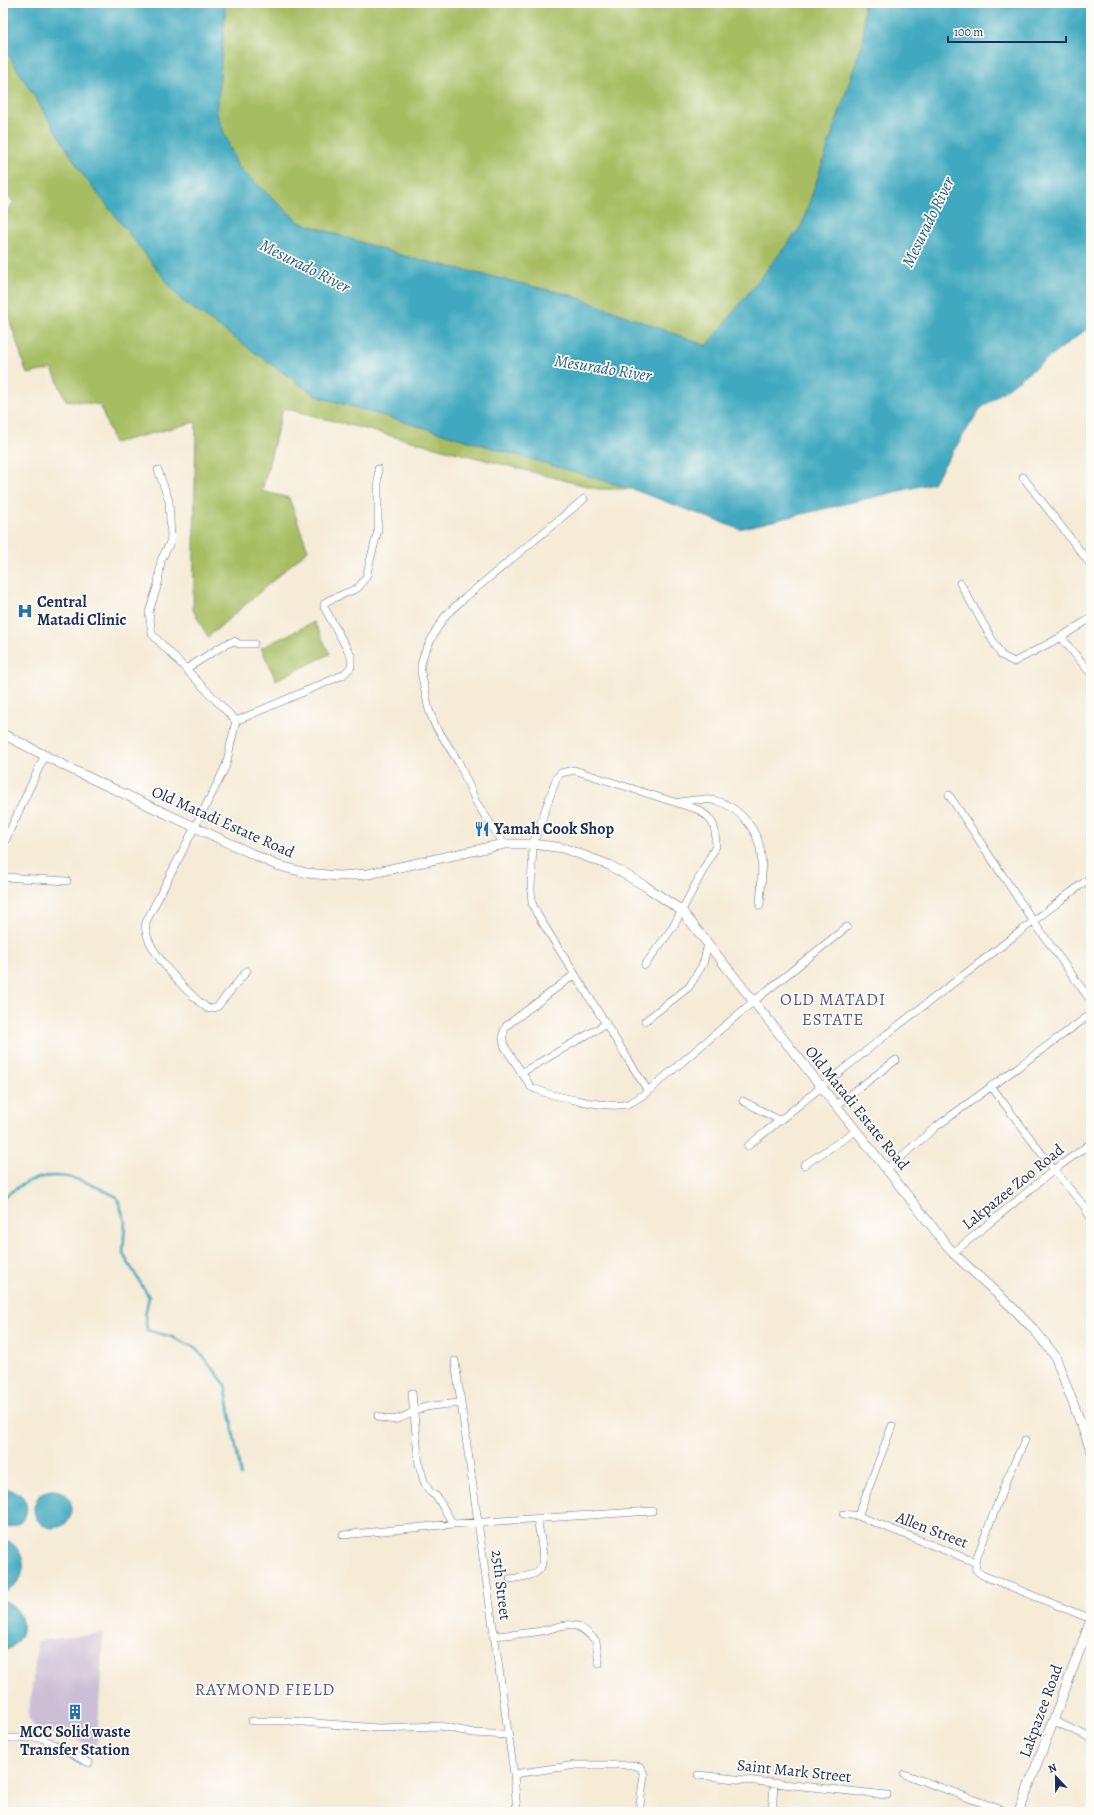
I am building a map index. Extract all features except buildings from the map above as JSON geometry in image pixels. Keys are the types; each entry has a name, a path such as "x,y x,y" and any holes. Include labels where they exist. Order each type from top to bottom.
{"street":[{"path":"236,721 343,675 351,667 351,656 324,607 324,604 327,601 358,588 366,578 378,530 378,469"},
{"path":"158,470 169,501 170,538 169,545 161,560 158,584 150,604 149,620 152,634 155,640 186,669 236,721"},
{"path":"1023,477 1091,565"},
{"path":"504,844 476,802 460,763 435,725 429,710 421,672 421,664 436,630 446,615 584,499"},
{"path":"960,583 995,647 1005,658 1014,662 1061,637 1091,618"},
{"path":"1061,637 1091,674"},
{"path":"186,669 224,645 234,641 239,644 254,644"},
{"path":"236,721 226,765 146,922 144,929 160,960 208,1009 217,1007 247,971"},
{"name":"Old Matadi Estate Road","path":"3,734 194,827 276,865 307,873 338,876 368,874 504,844 533,844 564,848 608,865 645,886 682,911 953,1253 1015,1310 1037,1333 1055,1356 1091,1450"},
{"path":"3,845 45,755"},
{"path":"645,965 673,927 716,846 715,831 708,817 699,810 574,770 567,771 557,778 554,783 533,844 531,888 532,903 537,914 648,1091"},
{"path":"949,795 1033,921 1091,1001"},
{"path":"677,803 699,800 717,801 727,805 749,824 757,839 761,855 760,906"},
{"path":"3,877 67,881"},
{"path":"748,1146 820,1087 1091,877"},
{"path":"575,974 506,1026 502,1034 503,1040 521,1073 531,1087 573,1100 626,1104 648,1091 754,1001 847,927"},
{"path":"645,1021 689,987 703,964 708,944"},
{"path":"887,1169 937,1126 1091,1014"},
{"path":"521,1073 606,1024"},
{"path":"836,1105 896,1060"},
{"path":"991,1086 1054,1170 1084,1206 1091,1219"},
{"path":"743,1102 779,1120"},
{"path":"804,1165 856,1131"},
{"name":"Lakpazee Zoo Road","path":"953,1253 1054,1170 1091,1143"},
{"name":"25th Street","path":"455,1361 479,1524 493,1636 514,1774 517,1812"},
{"path":"412,1393 419,1465 430,1492 437,1497 453,1524"},
{"path":"378,1416 388,1420 399,1419 424,1407 461,1403"},
{"path":"858,1516 892,1426"},
{"path":"975,1562 1007,1479 1025,1440"},
{"path":"343,1536 453,1524 479,1524 537,1518 652,1511"},
{"name":"Allen Street","path":"844,1514 858,1516 975,1562 976,1570 982,1575 1090,1622"},
{"path":"510,1579 531,1574 540,1570 543,1563 537,1518"},
{"name":"Lakpazee Road","path":"1019,1812 1090,1622"},
{"path":"493,1636 534,1632 547,1630 558,1626 573,1625 586,1631 596,1641 599,1664"},
{"path":"252,1721 291,1721 378,1728 441,1726 474,1733 508,1735"},
{"path":"1054,1721 1091,1738"},
{"path":"3,1738 42,1738 89,1763"},
{"path":"514,1774 576,1765 640,1766 644,1774 639,1812"},
{"path":"904,1774 1007,1812"},
{"name":"Saint Mark Street","path":"698,1776 887,1795"},
{"path":"772,1812 774,1784"}],"shaded area":[{"path":"103,1633 97,1748 61,1734 39,1734 28,1717 38,1641"}],"green space":[{"path":"226,3 864,3 864,38 802,225 707,346 570,295 400,255 299,222 238,167 216,114"},
{"path":"3,46 83,175 181,300 316,396 632,489 598,489 283,408 262,491 289,498 308,550 208,637 193,610 196,422 114,443 100,405 66,400 52,369 27,374 9,318 3,319 3,244 6,240 3,229 4,219 14,201 3,195"},
{"path":"314,622 330,654 276,680 261,648"}],"water":[{"name":"Mesurado River","path":"3,3 226,3 217,114 238,167 299,222 400,255 570,295 707,346 802,225 864,38 864,3 1091,3 1091,326 980,409 933,483 739,529 632,489 316,396 181,300 83,175 3,46"},
{"path":"6,1489 15,1491 22,1496 26,1502 27,1509 21,1522 14,1526 3,1528 3,1490"},
{"path":"53,1490 63,1493 69,1499 72,1509 69,1519 63,1525 53,1528 43,1525 37,1519 34,1509 37,1499 43,1493"},
{"path":"3,1538 12,1543 18,1550 22,1558 23,1566 22,1573 18,1581 12,1588 3,1593"},
{"path":"3,1600 12,1605 18,1611 22,1626 18,1641 12,1647 3,1652"}],"waterway":[{"path":"3,1197 28,1181 55,1176 76,1179 117,1197 125,1221 123,1254 149,1297 145,1315 147,1330 172,1337 196,1348 225,1384 241,1476"}],"place":[{"name":"Central Matadi Clinic","path":"25,611"},
{"name":"Yamah Cook Shop","path":"482,829"},
{"name":"MCC Solid waste Transfer Station","path":"75,1712"}],"district":[{"name":"OLD MATADI ESTATE","path":"833,1009"},
{"name":"RAYMOND FIELD","path":"265,1689"}]}
